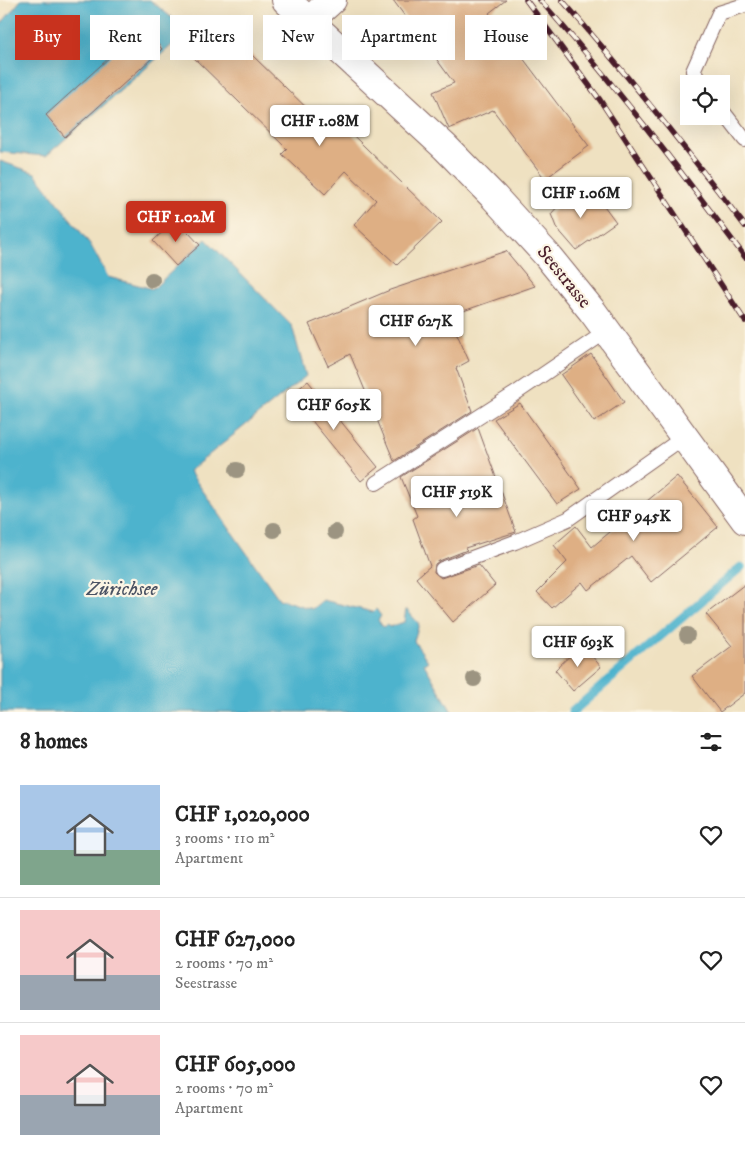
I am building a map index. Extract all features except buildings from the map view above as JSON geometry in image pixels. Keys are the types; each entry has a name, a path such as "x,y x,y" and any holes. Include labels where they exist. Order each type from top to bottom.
{"main road":[{"name":"Seestrasse","path":"286,0 304,15"},
{"path":"316,15 332,0"},
{"name":"Seestrasse","path":"332,41 482,184 546,254 607,332 745,520"}],"lane":[{"path":"696,75 693,71 719,13 745,5"},
{"path":"730,121 745,140"},
{"path":"376,483 453,435 607,332"},
{"path":"442,568 515,542 568,519 684,437"}],"water":[{"path":"21,0 150,0 170,16 170,47 160,56 160,15 90,15 90,60 155,60 46,156 0,152 0,25"},
{"name":"Zürichsee","path":"0,161 35,173 90,244 108,277 153,289 206,239 292,326 306,376 189,471 279,599 312,609 323,600 373,612 376,609 381,616 378,620 383,627 386,625 390,627 404,622 406,609 419,624 414,641 428,661 424,664 452,712 0,712"}],"waterway":[{"path":"572,712 741,567"}],"railway":[{"path":"526,0 600,100 745,321"},
{"path":"540,0 620,94 745,257"},
{"path":"562,0 655,111 745,226"}]}
